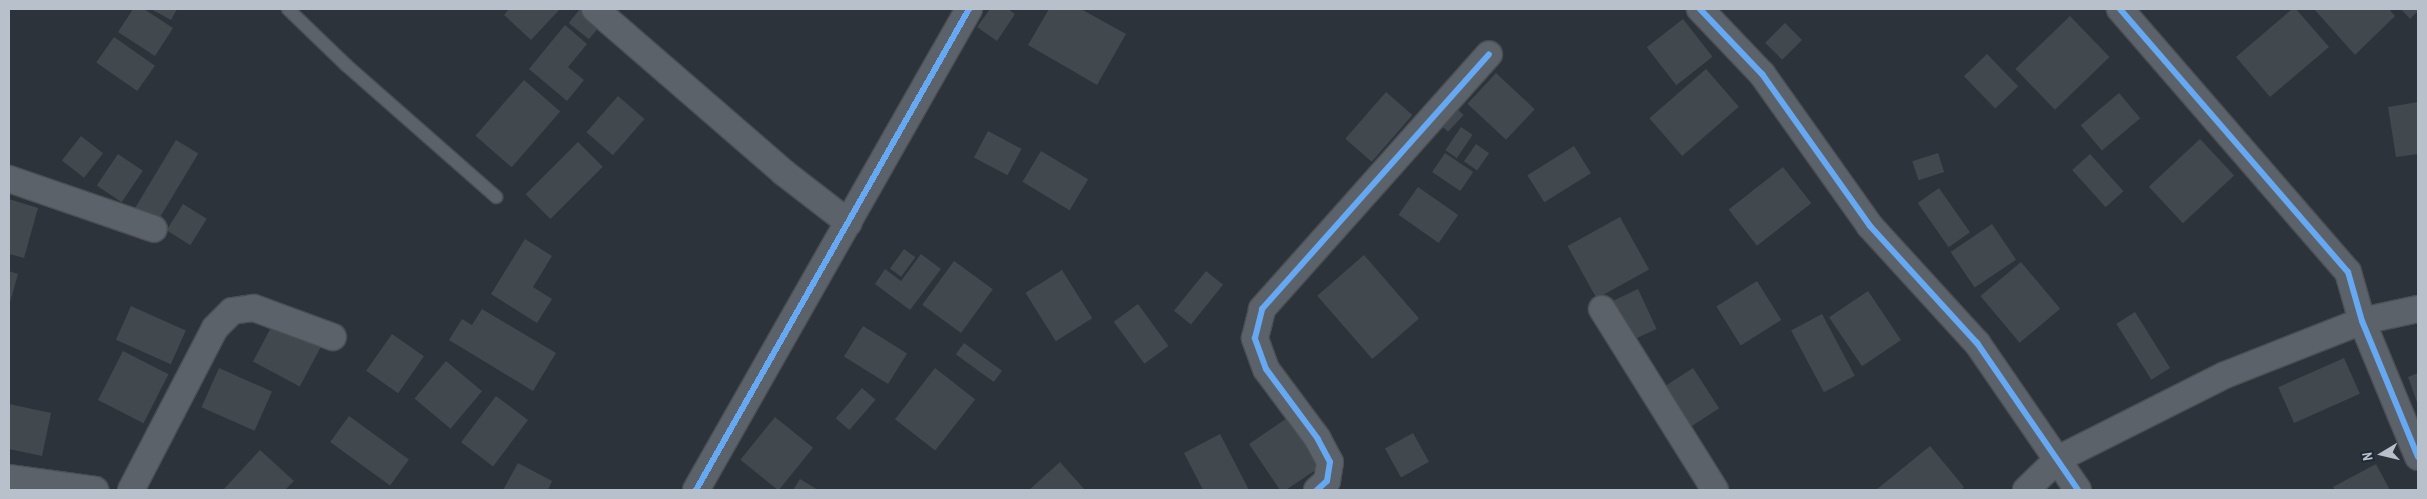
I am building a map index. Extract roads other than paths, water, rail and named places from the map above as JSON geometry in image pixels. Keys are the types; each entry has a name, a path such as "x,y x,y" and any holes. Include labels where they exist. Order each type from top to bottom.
{"street":[{"path":"595,9 783,172 850,223"},
{"path":"696,490 850,223 969,9"},
{"path":"1700,9 1762,74 1870,226 1977,342 2078,490"},
{"path":"2120,9 2348,272 2362,321 2418,457"},
{"path":"1317,490 1327,481 1330,462 1318,439 1266,370 1255,338 1262,309 1489,54"},
{"path":"9,179 154,229"},
{"path":"131,490 215,328 232,311 254,308 333,337"},
{"path":"1602,309 1716,490"},
{"path":"2026,490 2058,460 2226,375 2362,321 2418,309"},
{"path":"9,478 95,490"}],"lane":[{"path":"288,9 346,65 496,196"}]}
